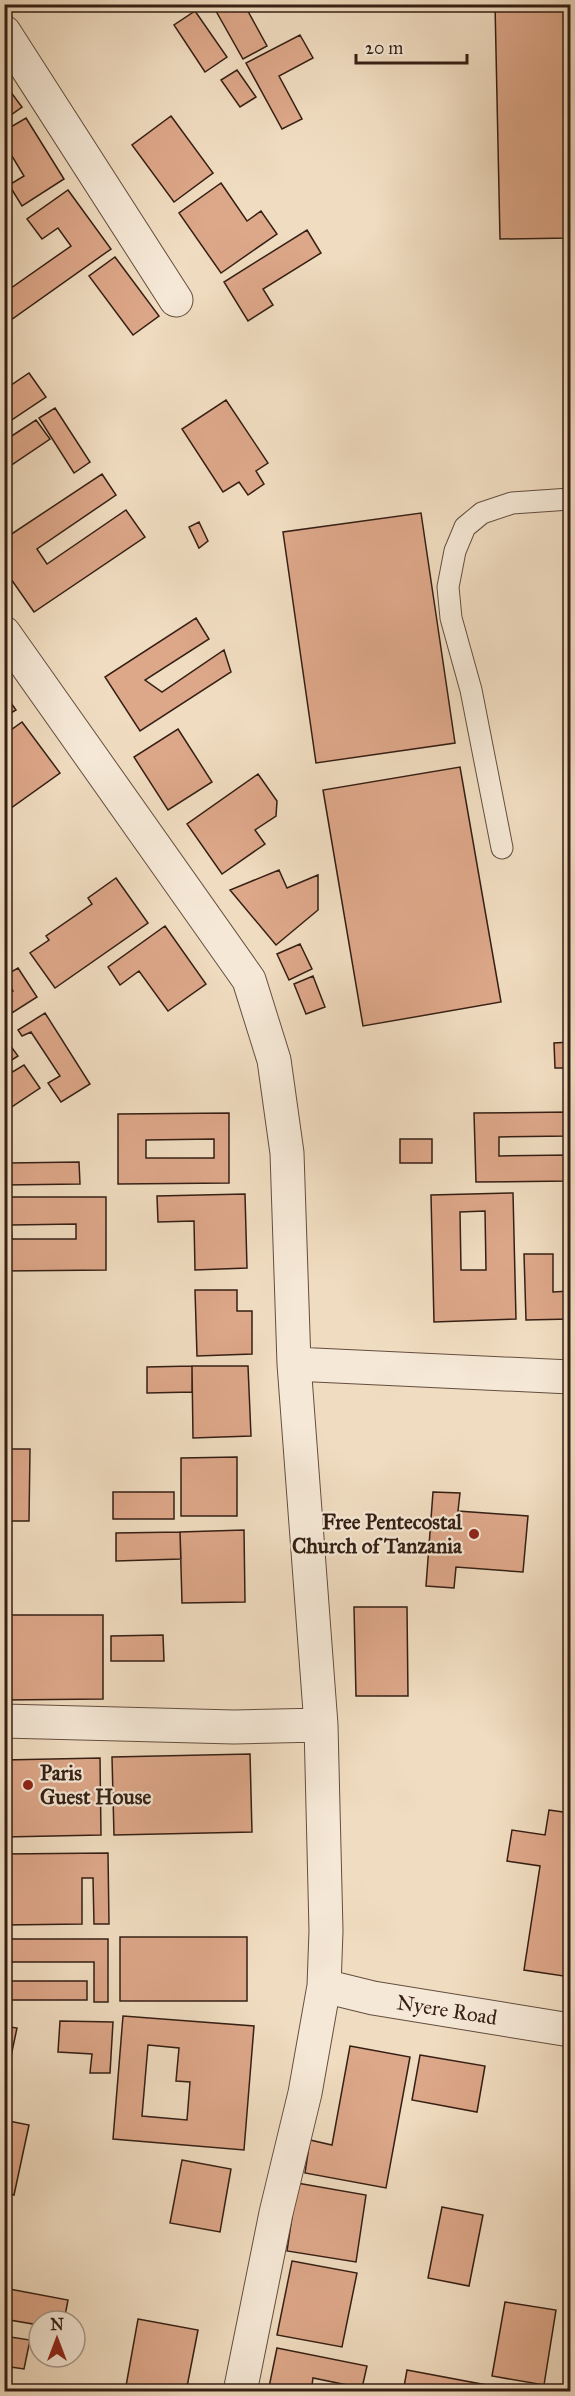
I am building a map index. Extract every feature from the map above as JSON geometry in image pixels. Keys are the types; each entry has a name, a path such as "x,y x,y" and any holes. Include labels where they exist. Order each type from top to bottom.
{"street":[{"path":"4,32 176,300"},
{"path":"4,633 249,980 274,1060 287,1153 294,1364 321,1725 326,1931 324,1986 305,2093 276,2213 240,2391"},
{"path":"294,1364 570,1377"},
{"path":"4,1721 234,1727 321,1725"},
{"name":"Nyere Road","path":"324,1986 373,1998 570,2030"}],"lane":[{"path":"502,848 471,690 451,618 448,587 455,551 465,527 483,513 512,503 570,499"}],"building":[{"path":"212,4 244,4 267,46 243,59"},
{"path":"495,4 570,4 570,238 500,239"},
{"path":"195,11 227,57 205,72 174,25"},
{"path":"300,35 313,58 279,76 302,119 282,129 246,63"},
{"path":"237,70 256,97 240,107 221,80"},
{"path":"4,83 22,107 4,120"},
{"path":"171,116 213,173 174,202 132,145"},
{"path":"26,118 64,179 22,206 9,185 24,176 12,156 4,161 4,131"},
{"path":"221,183 247,221 261,211 277,234 221,273 179,213"},
{"path":"68,190 111,249 8,322 4,318 4,278 11,288 71,246 58,228 42,239 27,219"},
{"path":"307,230 321,253 263,289 273,305 248,321 224,282"},
{"path":"115,257 159,316 133,335 89,276"},
{"path":"29,373 46,397 4,425 4,390"},
{"path":"226,400 268,463 256,471 264,484 248,495 239,482 223,492 182,429"},
{"path":"55,408 90,462 74,473 39,418"},
{"path":"36,420 50,439 4,470 4,441"},
{"path":"102,474 116,495 37,549 47,564 126,510 145,537 34,612 4,569 4,539"},
{"path":"421,513 455,743 316,763 283,532"},
{"path":"199,522 208,541 199,548 189,527"},
{"path":"196,618 209,639 145,680 162,692 224,650 231,672 140,731 105,677"},
{"path":"4,693 16,710 4,717"},
{"path":"22,722 60,773 4,813 4,735"},
{"path":"178,729 212,782 168,810 134,757"},
{"path":"460,767 501,1002 363,1026 323,790"},
{"path":"258,774 277,801 276,816 255,830 265,844 222,874 187,824"},
{"path":"279,870 287,888 318,875 318,910 276,945 230,890"},
{"path":"116,878 148,923 55,988 30,953 49,940 46,936 92,904 88,898"},
{"path":"165,926 206,984 168,1011 139,971 120,985 108,967"},
{"path":"300,944 312,969 289,980 277,954"},
{"path":"18,968 37,997 4,1018 4,996 13,991 4,976"},
{"path":"313,976 325,1007 306,1014 294,984"},
{"path":"45,1013 90,1084 61,1102 48,1083 60,1076 31,1032 22,1036 18,1030"},
{"path":"4,1037 18,1056 4,1065"},
{"path":"570,1042 570,1068 555,1068 554,1043"},
{"path":"24,1065 40,1088 4,1112 4,1077"},
{"path":"570,1112 570,1136 499,1137 499,1156 570,1155 570,1181 476,1182 474,1113"},
{"path":"229,1113 229,1183 118,1184 118,1114","holes":["214,1139 214,1158 146,1158 146,1140"]},
{"path":"4,1132 8,1132 8,1163 79,1162 80,1184 4,1185"},
{"path":"400,1139 432,1139 432,1163 400,1163"},
{"path":"513,1193 516,1319 434,1322 431,1195","holes":["485,1211 486,1270 461,1270 460,1212"]},
{"path":"245,1194 247,1268 195,1270 194,1221 158,1222 157,1196"},
{"path":"4,1197 106,1197 106,1270 4,1271","holes":["76,1224 76,1239 12,1239 11,1225"]},
{"path":"524,1254 553,1254 553,1292 570,1291 570,1319 526,1320"},
{"path":"195,1290 237,1290 237,1311 252,1311 252,1354 197,1356"},
{"path":"192,1366 248,1366 251,1436 193,1438"},
{"path":"192,1366 192,1392 147,1393 147,1367"},
{"path":"4,1449 30,1449 29,1521 4,1521"},
{"path":"237,1457 237,1516 181,1516 181,1458"},
{"path":"113,1492 174,1492 174,1519 113,1519"},
{"path":"433,1492 460,1493 458,1511 528,1516 523,1572 456,1567 454,1588 426,1586"},
{"path":"244,1530 245,1602 182,1603 180,1532"},
{"path":"180,1532 181,1559 116,1561 116,1533"},
{"path":"354,1607 407,1607 408,1696 356,1696"},
{"path":"4,1615 103,1615 103,1699 4,1700"},
{"path":"163,1635 164,1661 111,1661 111,1636"},
{"path":"250,1754 252,1832 114,1835 112,1757"},
{"path":"100,1758 101,1835 4,1837 4,1760"},
{"path":"549,1810 570,1813 570,1977 524,1970 540,1866 507,1861 512,1830 545,1835"},
{"path":"108,1853 109,1924 94,1924 93,1878 82,1878 82,1924 4,1925 4,1854"},
{"path":"120,1937 247,1937 247,2001 120,2001"},
{"path":"4,1939 108,1939 108,2002 94,2002 94,1962 8,1962 8,1981 87,1981 87,2000 4,2000"},
{"path":"123,2016 254,2026 244,2150 113,2139","holes":["148,2045 179,2048 176,2081 190,2082 187,2120 142,2116"]},
{"path":"60,2021 113,2022 110,2073 90,2073 92,2054 58,2052"},
{"path":"4,2026 17,2028 4,2089"},
{"path":"350,2046 410,2057 386,2188 305,2173 310,2140 332,2145"},
{"path":"420,2055 485,2066 477,2112 412,2100"},
{"path":"4,2120 29,2125 14,2195 4,2193"},
{"path":"182,2160 231,2169 220,2232 170,2223"},
{"path":"297,2183 366,2195 356,2262 287,2251"},
{"path":"442,2207 483,2215 469,2286 428,2278"},
{"path":"292,2261 357,2273 342,2347 277,2335"},
{"path":"4,2288 68,2300 66,2309 27,2309 27,2323 4,2319"},
{"path":"505,2302 556,2310 544,2385 492,2376"},
{"path":"138,2319 198,2330 186,2392 153,2392 126,2386"},
{"path":"4,2336 27,2340 24,2369 4,2366"},
{"path":"277,2348 367,2366 362,2388 313,2378 311,2392 268,2392"},
{"path":"407,2370 524,2392 403,2392"}],"place":[{"name":"Free Pentecostal Church of Tanzania","path":"474,1534"},
{"name":"Paris Guest House","path":"28,1785"}]}
